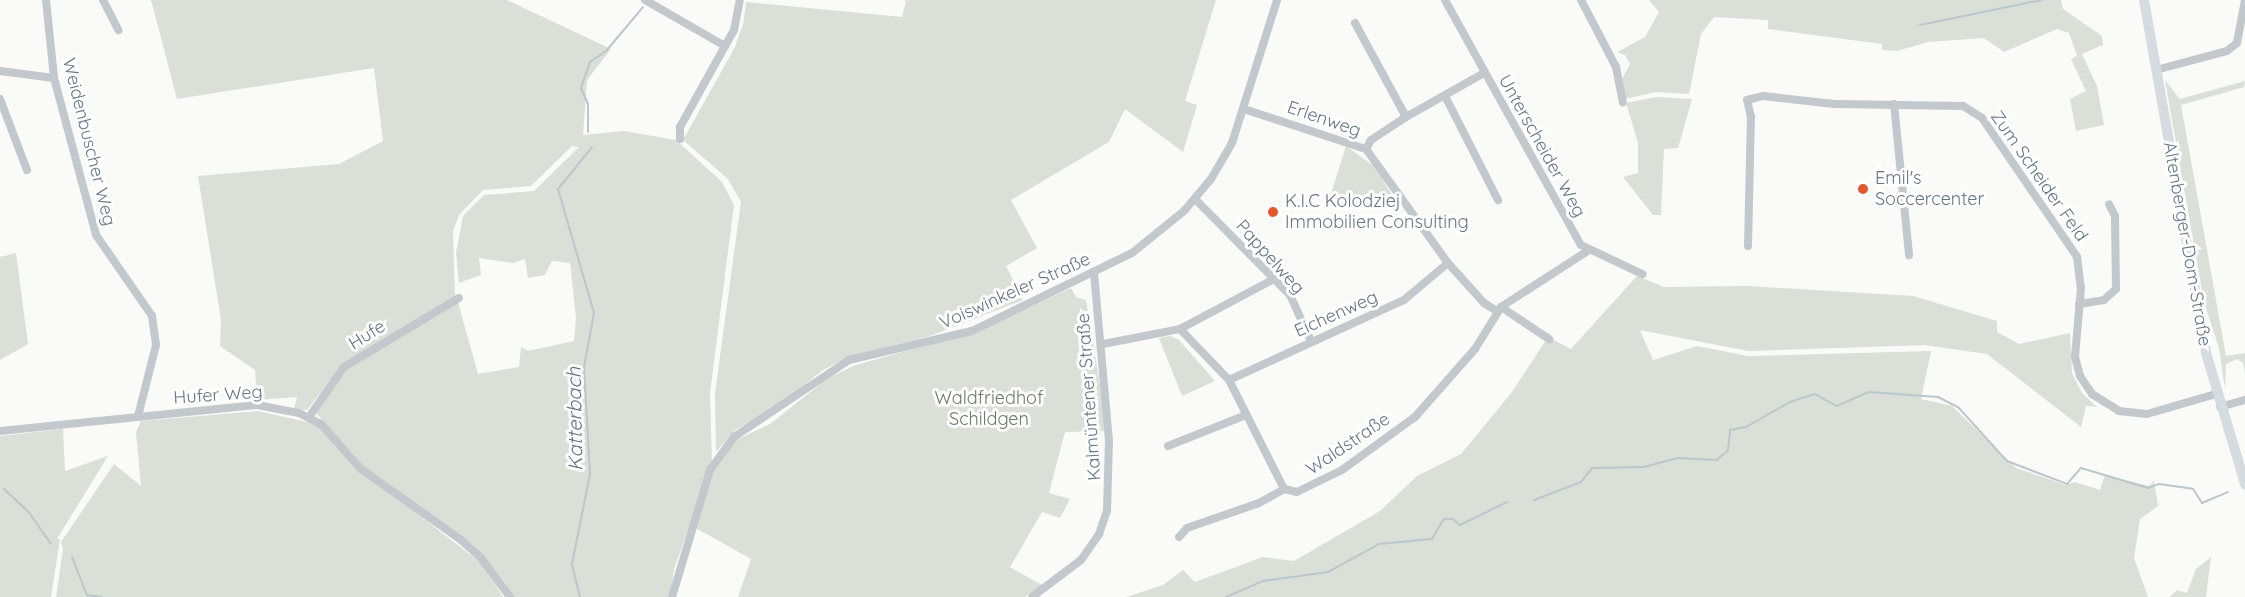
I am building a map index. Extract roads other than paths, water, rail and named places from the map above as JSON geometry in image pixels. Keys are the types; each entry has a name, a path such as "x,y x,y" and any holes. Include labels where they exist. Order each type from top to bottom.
{"main road":[{"name":"Altenberger-Dom-Straße","path":"2144,0 2216,394 2245,484"}],"street":[{"name":"Weidenbuscher Weg","path":"45,0 54,78 96,235 152,316 156,345 138,416"},
{"path":"103,0 118,30"},
{"path":"645,0 725,46"},
{"path":"680,139 680,127 734,30 740,0"},
{"name":"Voiswinkeler Straße","path":"672,597 711,470 734,437 849,360 972,331 1094,272 1142,247 1195,199 1224,158 1244,109 1277,0"},
{"name":"Unterscheider Weg","path":"1445,0 1484,74 1581,245 1642,274"},
{"path":"1581,0 1616,67 1623,102"},
{"path":"2156,70 2227,51 2237,43 2245,0"},
{"path":"1355,23 1406,117"},
{"path":"0,71 54,78"},
{"path":"1366,149 1371,140 1406,117 1484,74"},
{"path":"1445,96 1498,200"},
{"name":"Zum Scheider Feld","path":"1748,246 1751,117 1748,100 1763,96 1964,106 1982,118 2077,257 2082,276 2077,367 2092,394 2104,404 2128,414 2147,414 2216,394"},
{"path":"0,99 27,170"},
{"path":"1894,104 1909,255"},
{"name":"Erlenweg","path":"1244,109 1366,149 1448,263 1484,303 1499,309"},
{"name":"Pappelweg","path":"1195,199 1290,295 1311,341"},
{"name":"Zum Scheider Feld","path":"2079,304 2104,300 2116,289 2115,216 2109,204"},
{"name":"Waldstraße","path":"1284,489 1297,492 1314,487 1415,417 1474,349 1499,309 1589,250"},
{"name":"Eichenweg","path":"1229,380 1414,294 1448,263"},
{"name":"Kalmüntener Straße","path":"1032,597 1081,560 1105,519 1110,466 1103,344 1094,272"},
{"path":"1103,344 1180,329 1274,279"},
{"name":"Hufe","path":"309,417 344,368 459,298"},
{"path":"1499,309 1549,339"},
{"path":"1179,537 1187,528 1259,503 1284,489 1229,380 1180,329"},
{"path":"2220,407 2245,400"},
{"name":"Hufer Weg","path":"0,431 256,405 309,417 321,424 360,469 459,539 487,565 510,597"},
{"path":"1168,446 1246,415"}],"waterway":[{"path":"1920,25 2042,0"},
{"name":"Katterbach","path":"588,132 588,104 581,88 590,62 607,50 643,7"},
{"name":"Katterbach","path":"580,597 572,564 590,474 584,367 594,313 558,189 592,147"},
{"path":"1534,500 1581,482 1592,468 1644,467 1677,458 1717,460 1728,450 1730,430 1746,427 1790,402 1815,394 1837,406 1869,392 1938,397 1958,407 2007,461 2067,484 2081,468 2148,488 2159,484 2193,489 2202,503 2228,492"},
{"path":"4,489 28,511 51,544"},
{"path":"1226,597 1263,581 1328,572 1379,544 1432,539 1444,519 1453,519 1460,525 1507,502"},
{"path":"72,557 87,595 102,597"}],"place":[{"name":"Emil's Soccercenter","path":"1863,189"},
{"name":"K.I.C Kolodziej Immobilien Consulting","path":"1273,212"}],"park label":[{"name":"Waldfriedhof Schildgen","path":"989,409"}]}
